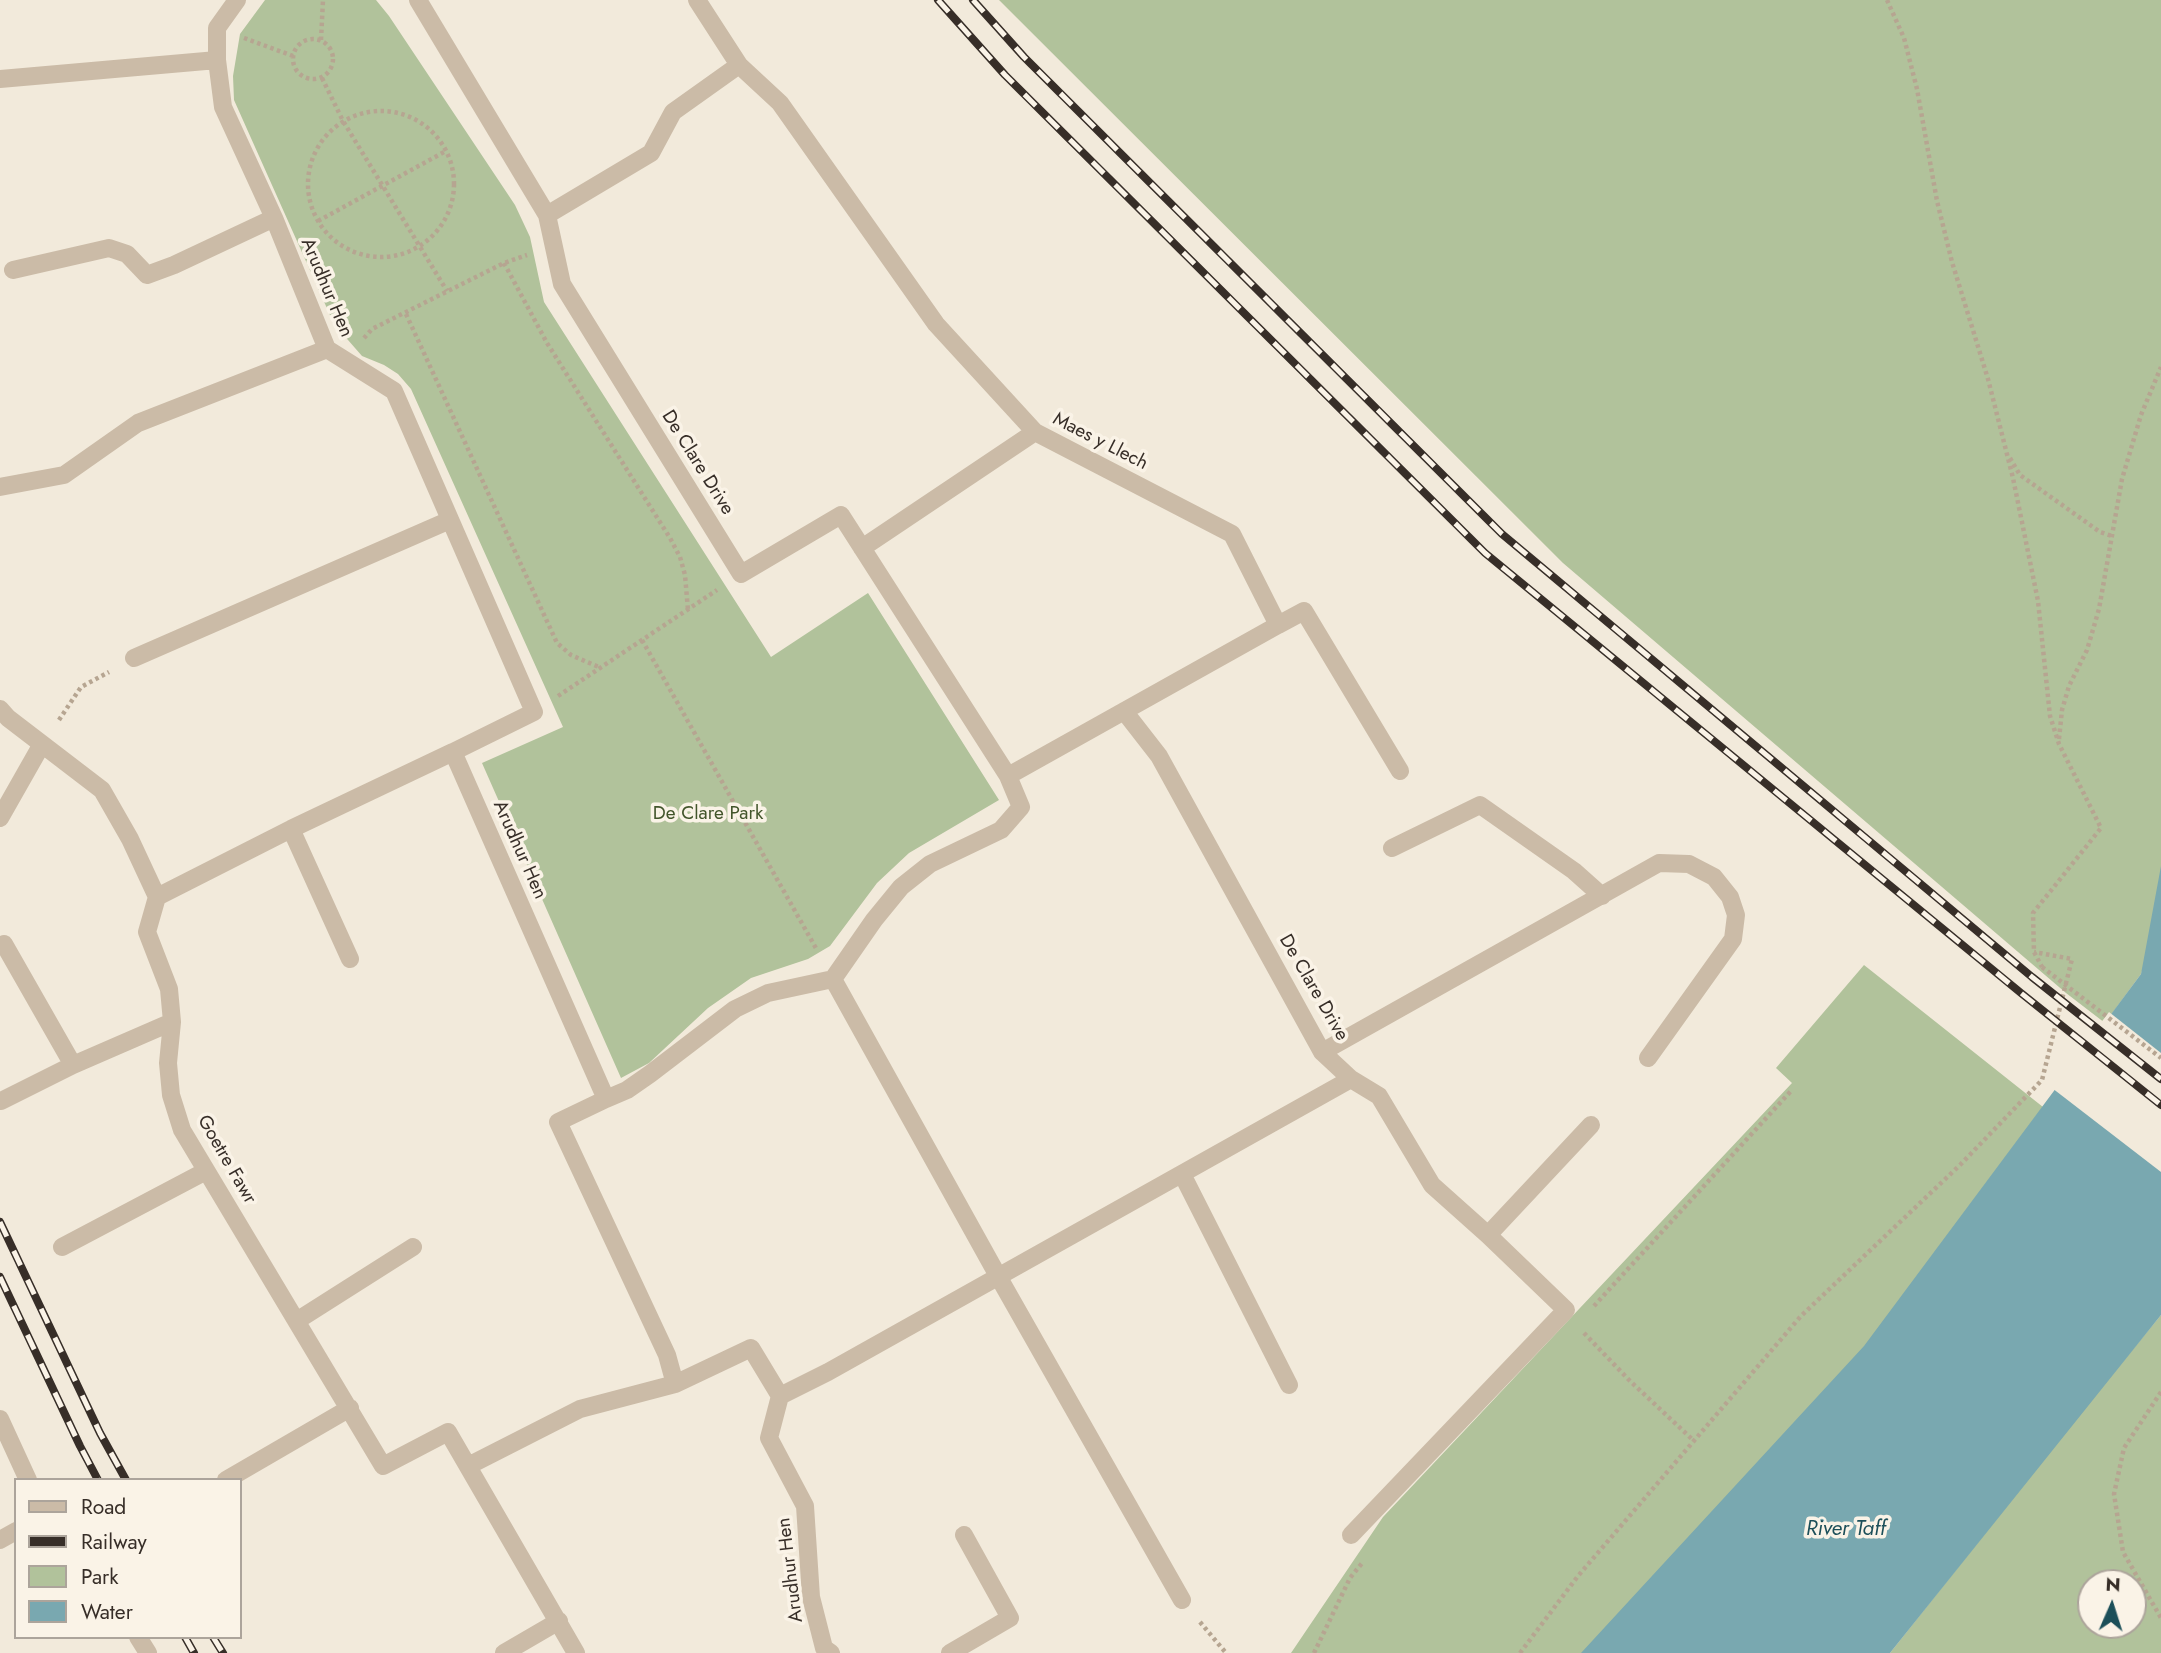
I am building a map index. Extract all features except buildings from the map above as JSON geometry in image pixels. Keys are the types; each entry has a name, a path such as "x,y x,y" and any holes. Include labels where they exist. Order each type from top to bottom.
{"street":[{"path":"217,28 237,0"},
{"name":"De Clare Drive","path":"418,0 547,215 562,284 741,574"},
{"name":"Maes y Llech","path":"697,0 739,65 780,103 936,324 1035,432 1232,534 1278,625"},
{"name":"Arudhur Hen","path":"217,28 223,107 274,218 327,349 394,391 534,712"},
{"path":"0,79 218,60"},
{"path":"547,215 651,153 673,112 739,65"},
{"path":"13,270 109,248 127,254 147,275 274,218"},
{"path":"0,487 64,475 138,423 327,349"},
{"path":"862,548 1035,432"},
{"path":"675,1384 667,1355 558,1122 627,1090 696,1041 735,1009 768,993 833,979 901,887 930,864 1001,830 1021,807 1008,776 841,515 741,574"},
{"path":"134,658 450,520"},
{"path":"1008,776 1304,611 1400,771"},
{"path":"0,709 102,790 158,897 291,829 534,712"},
{"name":"De Clare Drive","path":"1124,711 1159,756 1322,1052 1352,1079 1379,1096 1432,1185 1566,1310"},
{"path":"0,818 42,744"},
{"name":"Arudhur Hen","path":"453,752 606,1099"},
{"path":"1392,848 1480,805 1574,871 1602,896"},
{"path":"291,829 350,958"},
{"path":"1322,1052 1659,863 1689,864 1714,877 1730,897 1736,915 1732,939 1648,1058"},
{"name":"Goetre Fawr","path":"158,897 147,932 169,989 172,1022 168,1063 171,1096 182,1130 383,1466 448,1432 576,1653"},
{"path":"4,944 73,1065"},
{"path":"833,979 1182,1600"},
{"path":"1,1101 73,1065 172,1022"},
{"path":"468,1466 580,1409 675,1384 751,1348 780,1396 828,1372 1352,1079"},
{"path":"1488,1235 1591,1125"},
{"path":"61,1247 206,1171"},
{"path":"1182,1174 1289,1385"},
{"path":"298,1320 413,1247"},
{"path":"1351,1535 1566,1310"},
{"name":"Arudhur Hen","path":"780,1396 769,1437 805,1506 811,1597 824,1648 831,1653"},
{"path":"229,1478 350,1408"},
{"path":"0,1419 27,1478"},
{"path":"950,1653 1010,1618 964,1535"},
{"path":"503,1653 559,1620"}],"path":[{"path":"321,40 323,0"},
{"path":"1887,0 1904,38 1952,262 1988,379 2006,451 2038,601 2049,716 2059,744 2101,828 2033,913 2034,952 2042,967 2161,1058"},
{"path":"217,28 293,56"},
{"path":"307,40 321,40 329,47 334,60 332,67 322,78 313,80 300,75 293,63 295,49 307,40"},
{"path":"322,78 343,121 447,291"},
{"path":"372,111 397,112 421,122 440,139 446,151 452,162 455,181 452,206 440,229 421,247 397,256 371,257 347,249 326,233 313,211 307,186 311,161 324,138 343,121 372,111"},
{"path":"318,221 446,151"},
{"path":"344,360 372,329 504,263 554,245"},
{"path":"504,263 547,343 670,538 680,557 685,575 688,610"},
{"path":"406,314 556,642 571,655 601,668"},
{"path":"2059,744 2062,710 2069,686 2087,650 2099,609 2122,479 2141,415 2161,367"},
{"path":"2006,451 2020,475 2100,532 2112,536"},
{"path":"534,712 741,574"},
{"path":"642,640 833,979"},
{"path":"42,744 81,687 134,658"},
{"path":"1520,1653 1578,1576 1801,1316 1960,1165 2042,1080 2072,959 2034,952"},
{"path":"1566,1310 1576,1325 1630,1381 1693,1440"},
{"path":"2161,1392 2124,1448 2114,1494 2123,1552 2161,1618"},
{"path":"1182,1600 1226,1653"}],"green space":[{"name":"De Clare Park","path":"265,0 376,0 515,205 530,237 544,302 771,657 868,593 999,800 909,853 877,883 830,946 808,959 751,978 708,1008 649,1063 621,1078 482,763 563,727 411,389 398,374 362,356 334,324 234,100 233,76 240,34"},
{"path":"999,0 2161,0 2161,911 2141,974 2105,1023 2066,993 1563,563"},
{"path":"1864,965 2043,1107 1638,1653 1291,1653 1383,1517 1792,1083 1776,1068"},
{"path":"2161,1315 2161,1653 1890,1653 2082,1411"}],"water":[{"name":"River Taff","path":"2161,866 2161,1315 1890,1653 1581,1653 1864,1346 2141,974"}],"pier":[{"path":"2109,1012 2161,1053 2161,1172 2052,1088"}],"railway":[{"path":"938,0 1005,75 1485,553 2161,1105"},
{"path":"973,0 1024,57 1502,534 2032,977 2161,1079"},
{"path":"0,1222 100,1433 125,1478"},
{"path":"0,1277 97,1478"},
{"path":"186,1639 194,1653"},
{"path":"214,1639 223,1653"}]}
